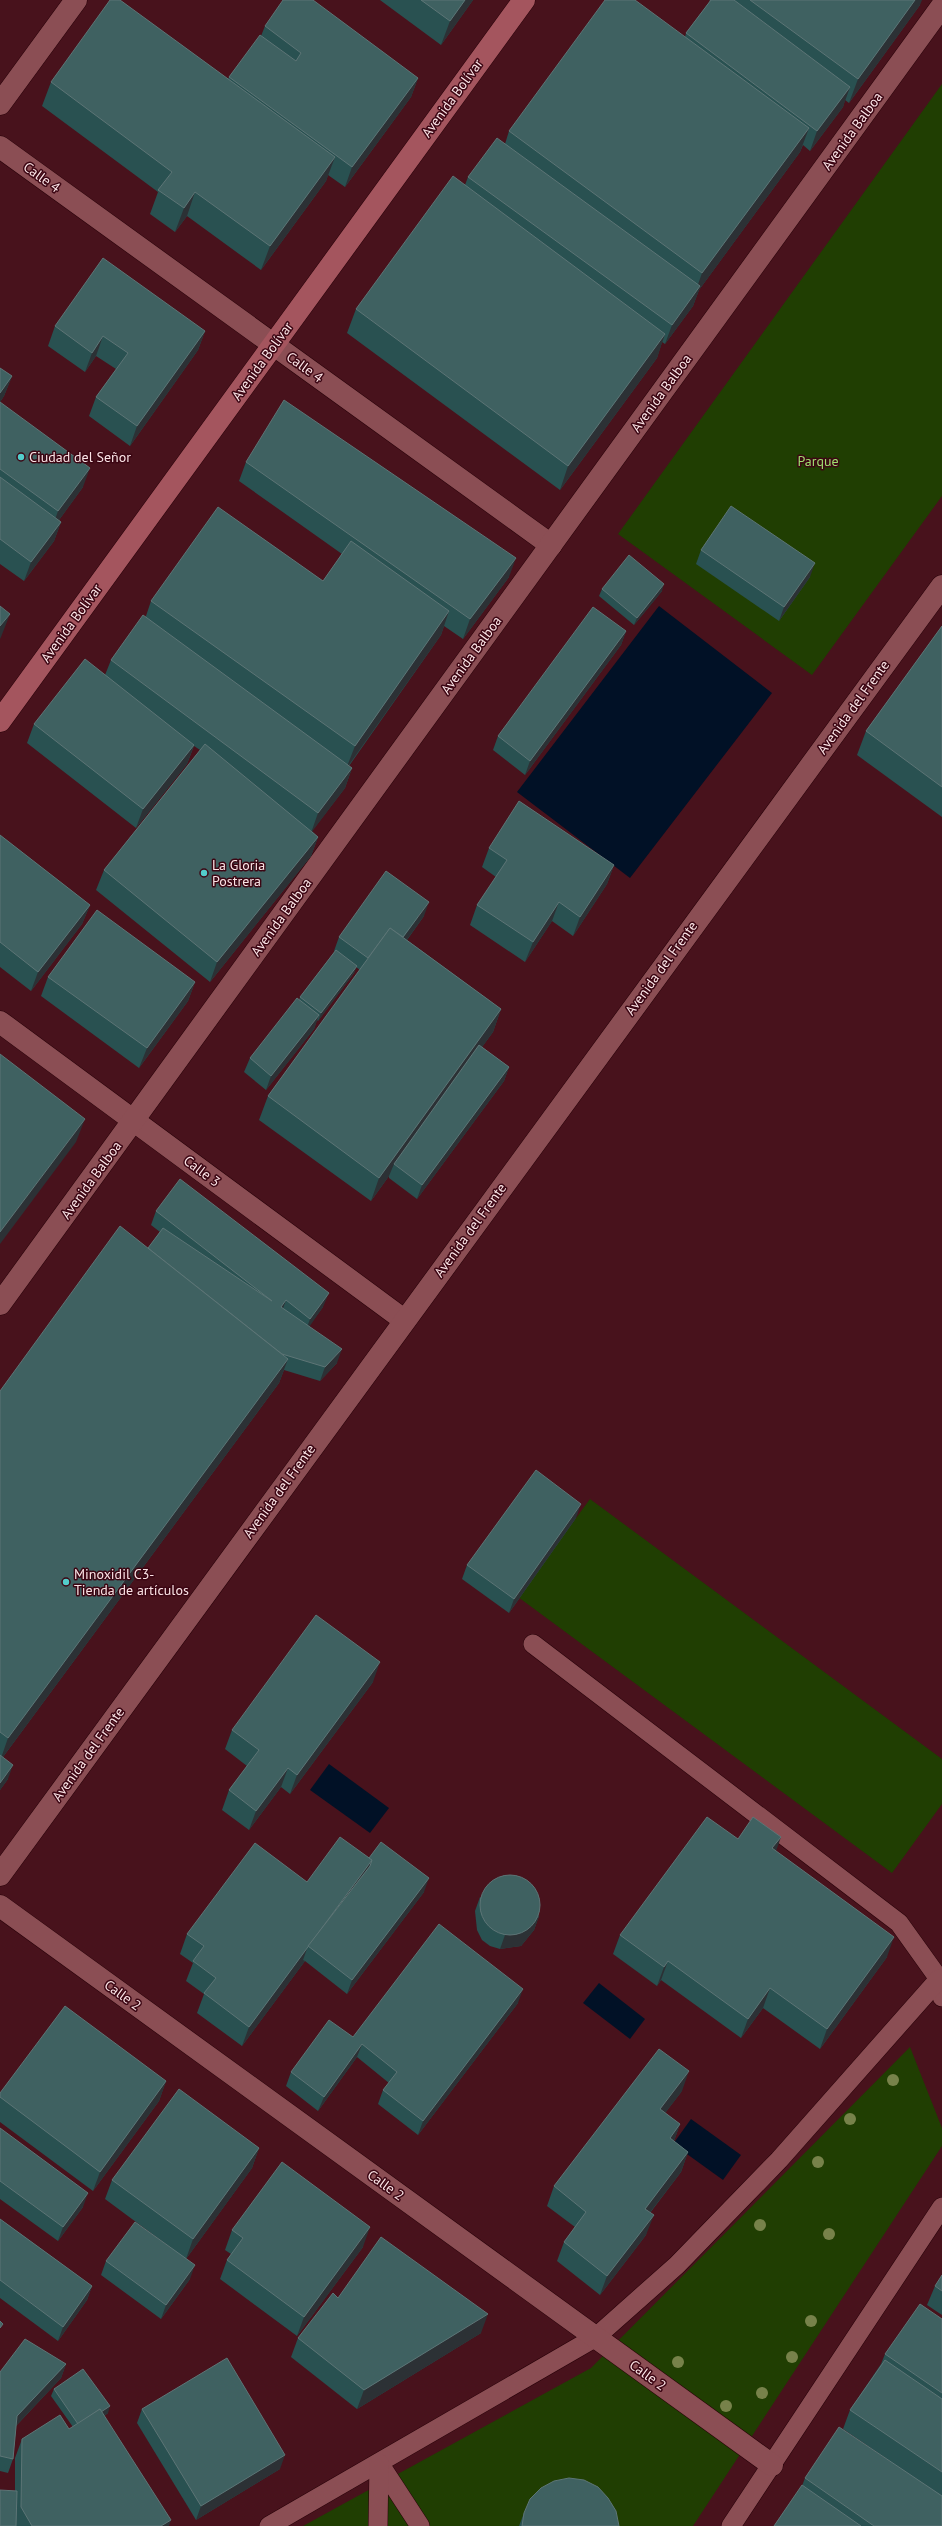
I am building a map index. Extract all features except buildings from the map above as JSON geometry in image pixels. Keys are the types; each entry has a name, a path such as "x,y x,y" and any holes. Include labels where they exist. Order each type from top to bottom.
{"street":[{"path":"0,104 76,0"},
{"name":"Avenida Bolívar","path":"0,721 524,0"},
{"name":"Avenida Balboa","path":"0,1304 942,6"},
{"name":"Calle 4","path":"0,147 551,545"},
{"name":"Avenida del Frente","path":"0,1875 404,1320 942,586"},
{"name":"Calle 3","path":"0,1022 404,1320"},
{"name":"Calle 2","path":"0,1906 772,2465"}],"lane":[{"path":"269,2526 596,2337 677,2265 779,2160 940,1988 900,1923 533,1644"},
{"path":"731,2526 942,2207"},
{"path":"378,2526 379,2463"},
{"path":"379,2463 420,2526"}],"green space":[{"name":"Parque","path":"942,84 942,496 812,675 618,534"},
{"path":"590,1499 942,1759 942,1804 892,1873 518,1597"},
{"path":"910,2047 942,2128 942,2146 693,2526 303,2526 591,2368"}],"water":[{"path":"659,606 772,693 630,878 517,792"},
{"path":"329,1764 389,1808 370,1833 310,1790"},
{"path":"599,1983 645,2019 630,2039 583,2003"},
{"path":"691,2119 741,2155 723,2180 673,2144"}],"place":[{"name":"Ciudad del Señor","path":"21,457"},
{"name":"La Gloria Postrera","path":"204,873"},
{"name":"Minoxidil C3- Tienda de artículos","path":"66,1582"}]}
